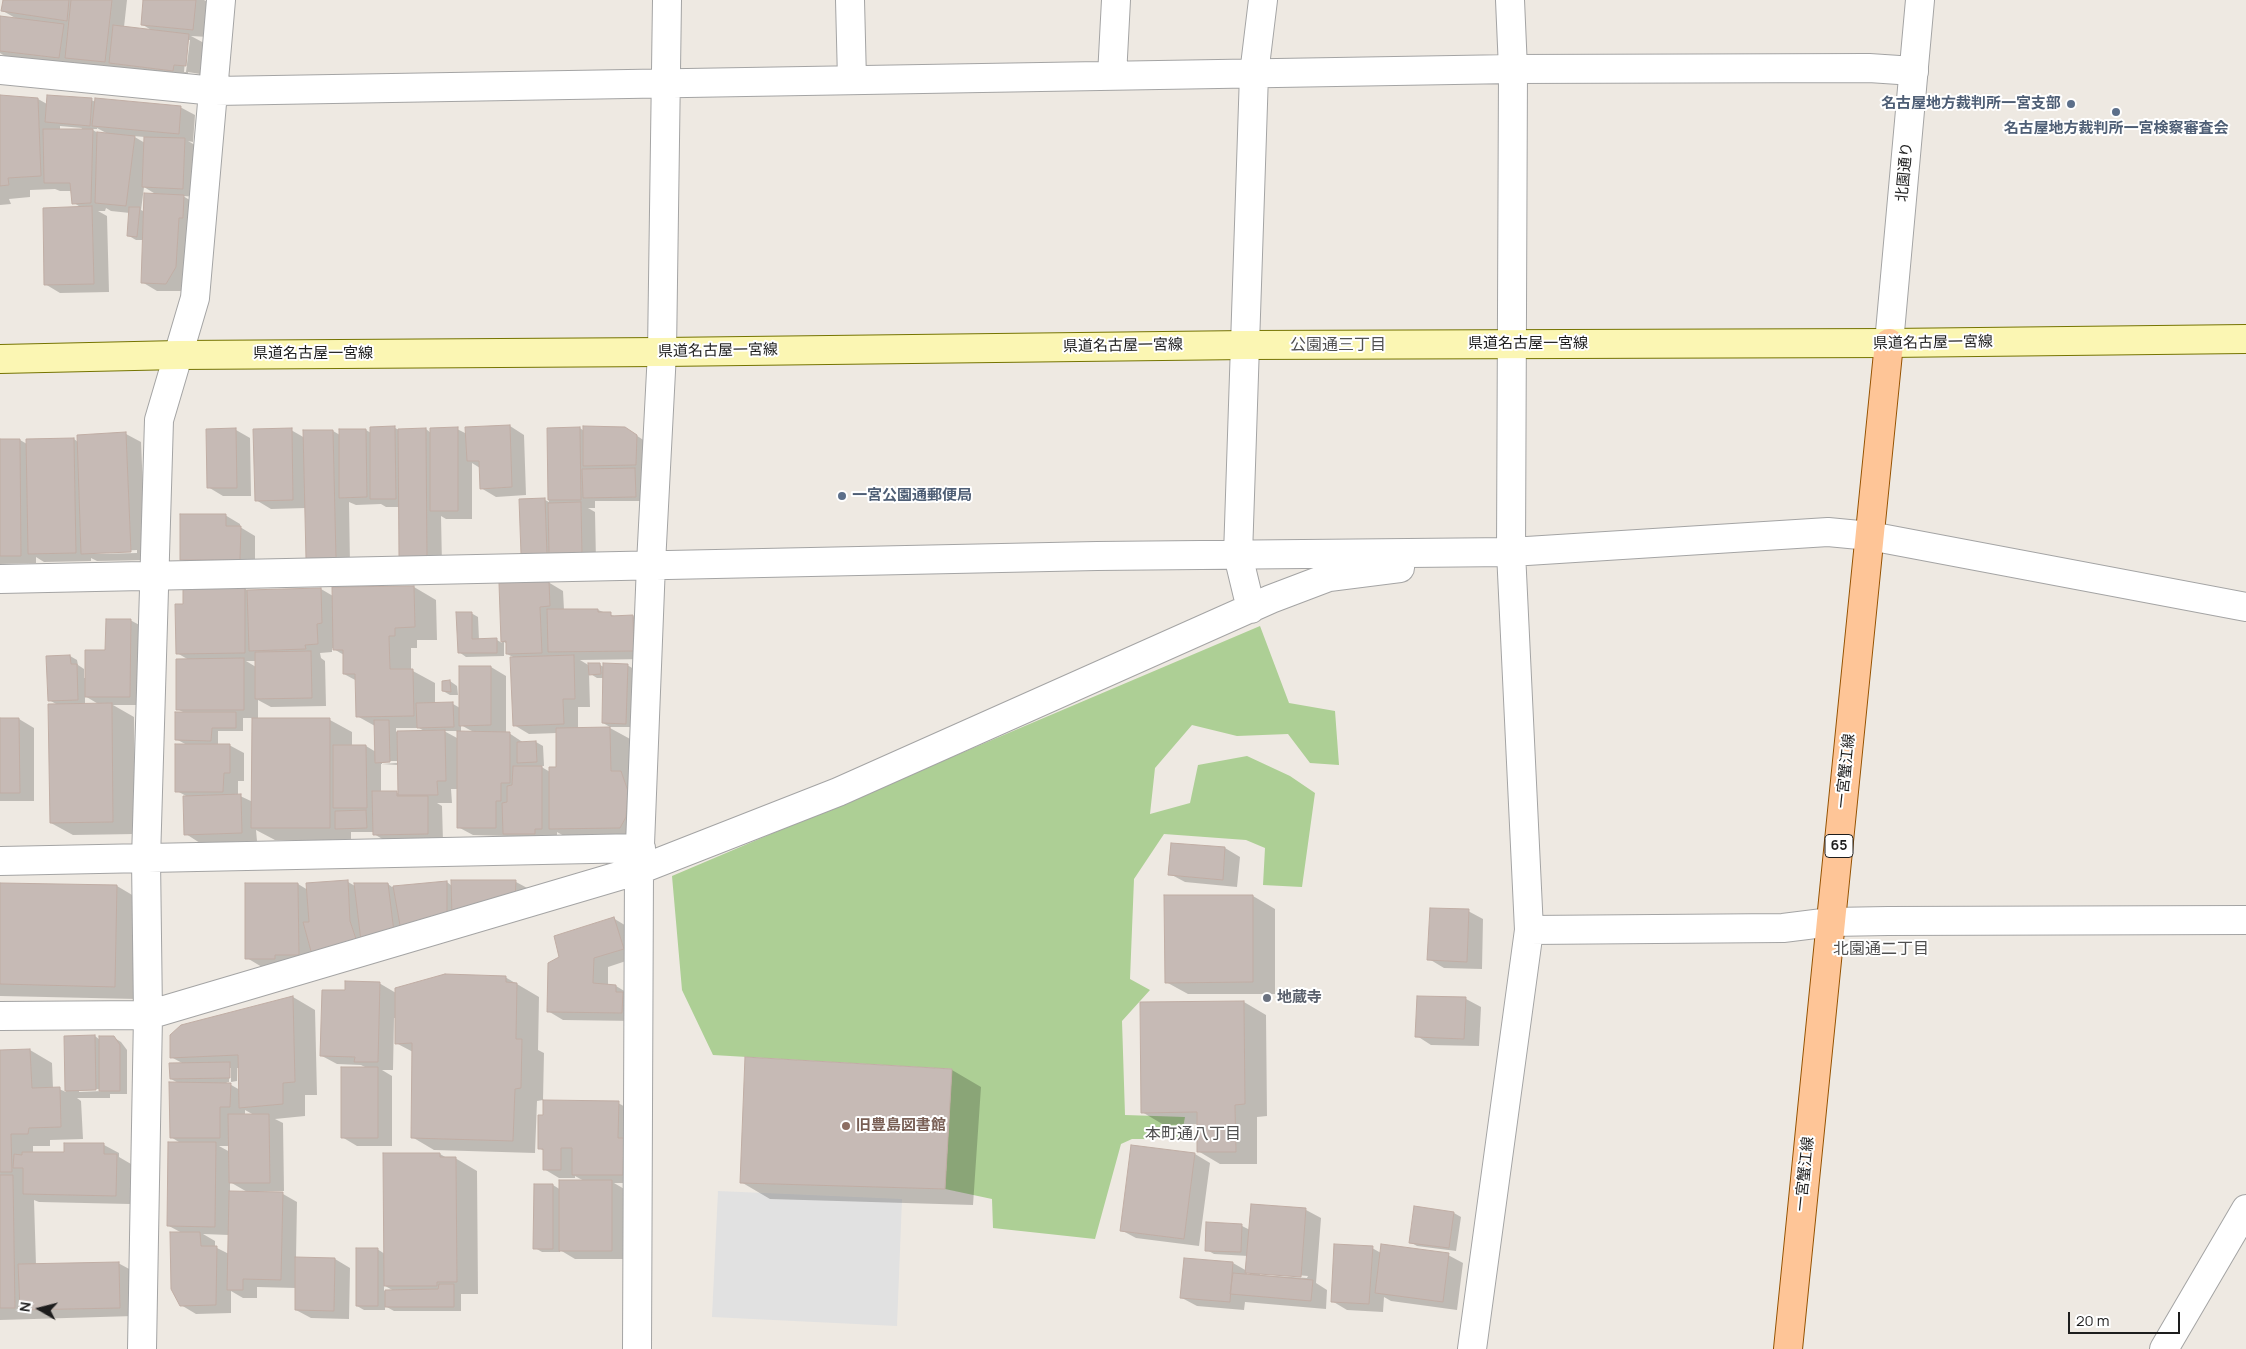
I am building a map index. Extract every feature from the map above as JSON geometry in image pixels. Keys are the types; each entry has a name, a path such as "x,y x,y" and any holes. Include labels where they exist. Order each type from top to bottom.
{"main road":[{"name":"県道名古屋一宮線","path":"0,359 179,354 662,352 1246,345 1890,343 2246,339"},
{"name":"一宮蟹江線","path":"1788,1349 1890,343"}],"street":[{"path":"142,1349 148,1014 146,858 158,420 195,298 215,91 221,0"},
{"path":"637,1349 640,859 650,564 662,352 667,0"},
{"path":"850,0 852,80"},
{"path":"1112,76 1116,0"},
{"path":"1251,609 1238,555 1254,74 1263,0"},
{"path":"1472,1349 1529,930 1511,552 1513,69 1510,0"},
{"name":"北園通り","path":"1890,343 1920,0"},
{"path":"0,70 215,91 1513,69 1869,68 1914,71"},
{"path":"0,578 650,564 1511,552 1828,532 1870,536 2246,607"},
{"path":"0,1016 148,1014 640,859 838,792 1271,599 1329,577 1511,552"},
{"path":"0,861 146,858 640,859"},
{"path":"1529,930 1783,928 1831,922 2246,920"},
{"path":"2164,1349 2246,1208"}],"green space":[{"path":"1260,626 1289,703 1335,711 1339,765 1310,763 1288,734 1237,736 1192,725 1155,768 1150,814 1190,803 1198,765 1247,756 1290,776 1315,793 1302,887 1263,885 1265,848 1246,840 1164,834 1134,879 1130,979 1150,990 1122,1021 1125,1115 1185,1117 1181,1139 1132,1139 1121,1144 1095,1239 993,1228 992,1199 945,1189 952,1069 713,1055 682,990 672,876"}],"shaded area":[{"path":"718,1191 902,1199 897,1326 712,1317"}],"building":[{"path":"3,0 69,0 67,21 1,11"},
{"path":"71,0 112,0 105,62 65,58"},
{"path":"143,0 196,0 193,30 141,25"},
{"path":"0,16 64,24 59,58 0,51"},
{"path":"113,25 189,34 186,66 174,65 173,71 109,63"},
{"path":"0,95 38,98 41,176 8,178 9,185 0,186"},
{"path":"47,95 92,98 90,126 45,122"},
{"path":"95,98 181,106 179,134 92,126"},
{"path":"43,129 93,129 91,203 72,204 70,183 44,183"},
{"path":"97,132 135,136 126,206 95,203"},
{"path":"144,137 185,138 183,189 142,187"},
{"path":"144,193 184,195 183,218 179,218 176,267 166,284 141,283"},
{"path":"92,206 94,284 44,285 43,208"},
{"path":"129,207 140,207 137,237 127,236"},
{"path":"510,425 512,487 480,489 479,461 467,461 465,427"},
{"path":"395,426 396,499 370,499 370,427"},
{"path":"583,426 625,427 637,435 636,465 583,466"},
{"path":"458,427 458,511 430,511 430,428"},
{"path":"580,427 581,500 548,500 547,428"},
{"path":"236,428 237,488 207,488 206,429"},
{"path":"292,428 293,500 255,501 253,429"},
{"path":"426,428 427,557 399,557 398,429"},
{"path":"339,429 366,429 367,497 339,498"},
{"path":"303,430 333,430 336,558 306,559"},
{"path":"126,432 131,552 81,554 77,435"},
{"path":"74,438 76,553 28,554 26,439"},
{"path":"0,439 20,439 21,556 0,556"},
{"path":"635,468 636,497 583,498 582,469"},
{"path":"545,498 547,554 521,554 519,499"},
{"path":"581,502 582,554 549,555 548,503"},
{"path":"180,514 226,514 226,526 241,526 240,560 180,560"},
{"path":"549,581 550,606 540,607 542,653 506,654 506,641 501,642 499,583"},
{"path":"414,586 415,627 395,628 395,636 389,636 390,669 413,669 414,716 356,717 355,674 343,674 343,650 333,650 332,587"},
{"path":"245,587 245,653 176,654 175,604 183,604 183,588"},
{"path":"321,588 322,623 317,624 318,644 305,645 306,649 249,651 247,590"},
{"path":"547,609 598,609 598,612 611,612 611,616 633,615 634,651 548,652"},
{"path":"456,612 472,612 472,639 497,638 497,653 458,653"},
{"path":"106,619 131,619 130,697 85,697 85,650 105,650"},
{"path":"311,651 312,698 255,699 255,652"},
{"path":"70,655 71,664 77,664 78,700 48,701 46,656"},
{"path":"574,655 575,699 563,699 564,724 513,726 510,657"},
{"path":"244,658 244,710 176,710 176,659"},
{"path":"588,663 600,663 601,674 589,675"},
{"path":"603,663 628,664 626,724 602,723"},
{"path":"459,666 491,666 491,725 459,726"},
{"path":"450,680 451,692 442,691 442,681"},
{"path":"453,702 454,727 417,728 416,703"},
{"path":"112,703 113,822 50,823 48,704"},
{"path":"175,712 236,712 236,728 212,728 211,741 175,740"},
{"path":"0,718 19,718 20,793 0,793"},
{"path":"252,718 330,718 330,828 251,828"},
{"path":"374,720 389,720 390,762 375,763"},
{"path":"610,727 611,771 621,771 628,791 626,817 620,828 549,829 549,767 556,767 556,728"},
{"path":"445,730 446,781 437,781 438,795 398,795 397,731"},
{"path":"457,731 510,732 510,783 501,783 501,801 496,801 496,828 457,828"},
{"path":"536,741 537,762 517,763 517,742"},
{"path":"175,744 230,744 230,773 224,773 223,792 175,792"},
{"path":"333,745 366,745 367,808 333,808"},
{"path":"513,766 542,766 542,829 535,829 535,834 503,834 502,803 507,802 507,786 512,785"},
{"path":"372,791 397,791 397,796 428,796 428,834 373,835"},
{"path":"241,794 242,833 184,835 183,796"},
{"path":"366,810 367,828 335,829 335,811"},
{"path":"1171,843 1225,847 1223,880 1168,875"},
{"path":"348,880 350,921 357,942 312,955 303,922 309,922 306,883"},
{"path":"451,880 516,880 515,901 452,918"},
{"path":"447,881 447,919 401,931 393,886"},
{"path":"0,883 117,885 115,987 0,984"},
{"path":"245,883 298,883 299,955 275,955 275,959 245,959"},
{"path":"354,883 388,883 394,932 361,941"},
{"path":"1164,895 1253,895 1253,982 1165,983"},
{"path":"1430,908 1469,909 1467,962 1427,960"},
{"path":"614,917 624,949 594,958 593,983 616,985 616,992 623,992 622,1013 547,1012 548,963 559,957 554,936"},
{"path":"445,974 506,976 506,982 517,983 516,1039 522,1039 521,1088 515,1089 513,1141 411,1138 412,1043 395,1044 395,988"},
{"path":"345,981 380,982 378,1062 354,1062 355,1057 320,1056 322,990 345,990"},
{"path":"293,996 295,1082 283,1083 283,1104 239,1108 238,1055 170,1058 170,1035 181,1025"},
{"path":"1417,996 1466,997 1464,1039 1415,1037"},
{"path":"1244,1001 1245,1104 1235,1105 1236,1152 1197,1152 1197,1112 1141,1113 1140,1002"},
{"path":"95,1035 96,1090 65,1091 64,1036"},
{"path":"99,1036 114,1036 120,1045 120,1091 99,1091"},
{"path":"30,1049 32,1088 60,1087 61,1127 29,1128 28,1134 11,1134 12,1172 0,1172 0,1050"},
{"name":"旧豊島図書館","path":"745,1057 952,1069 945,1189 740,1183"},
{"path":"230,1062 230,1078 170,1079 169,1063"},
{"path":"341,1067 378,1067 378,1138 341,1138"},
{"path":"169,1082 231,1083 230,1107 220,1107 220,1138 170,1138"},
{"path":"543,1100 619,1101 618,1138 624,1138 623,1175 572,1175 572,1148 561,1148 561,1170 543,1170 543,1149 538,1149 538,1115 543,1115"},
{"path":"228,1114 269,1114 270,1183 229,1183"},
{"path":"168,1142 216,1142 215,1227 167,1226"},
{"path":"64,1143 104,1143 104,1154 117,1154 116,1196 23,1194 23,1168 13,1168 14,1154 22,1155 22,1152 64,1152"},
{"path":"1131,1145 1195,1153 1184,1239 1120,1231"},
{"path":"383,1153 440,1153 440,1157 456,1157 457,1282 437,1282 437,1286 384,1286"},
{"path":"0,1175 13,1175 15,1308 0,1308"},
{"path":"559,1180 612,1180 612,1251 559,1251"},
{"path":"534,1184 553,1184 553,1249 533,1249"},
{"path":"229,1191 283,1192 281,1280 243,1279 243,1290 227,1290"},
{"path":"1251,1204 1306,1208 1301,1277 1245,1273"},
{"path":"1414,1206 1454,1212 1449,1248 1409,1243"},
{"path":"1206,1222 1242,1224 1241,1252 1205,1251"},
{"path":"170,1232 200,1232 201,1246 217,1246 216,1305 180,1306 171,1289"},
{"path":"1334,1244 1373,1246 1369,1304 1331,1302"},
{"path":"1381,1244 1449,1253 1443,1302 1375,1293"},
{"path":"356,1248 378,1248 378,1306 356,1306"},
{"path":"295,1257 335,1258 334,1311 295,1310"},
{"path":"1184,1258 1233,1262 1230,1302 1180,1298"},
{"path":"119,1262 120,1308 20,1310 18,1264"},
{"path":"1233,1273 1313,1280 1311,1301 1230,1294"},
{"path":"439,1284 454,1284 454,1307 385,1307 385,1290 438,1289"}],"place":[{"name":"名古屋地方裁判所一宮支部","path":"2071,104"},
{"name":"名古屋地方裁判所一宮検察審査会","path":"2116,112"},
{"name":"一宮公園通郵便局","path":"842,496"},
{"name":"地蔵寺","path":"1267,998"},
{"name":"旧豊島図書館","path":"846,1126"}],"district":[{"name":"公園通三丁目","path":"1338,346"},
{"name":"北園通二丁目","path":"1881,950"},
{"name":"本町通八丁目","path":"1193,1135"}]}
